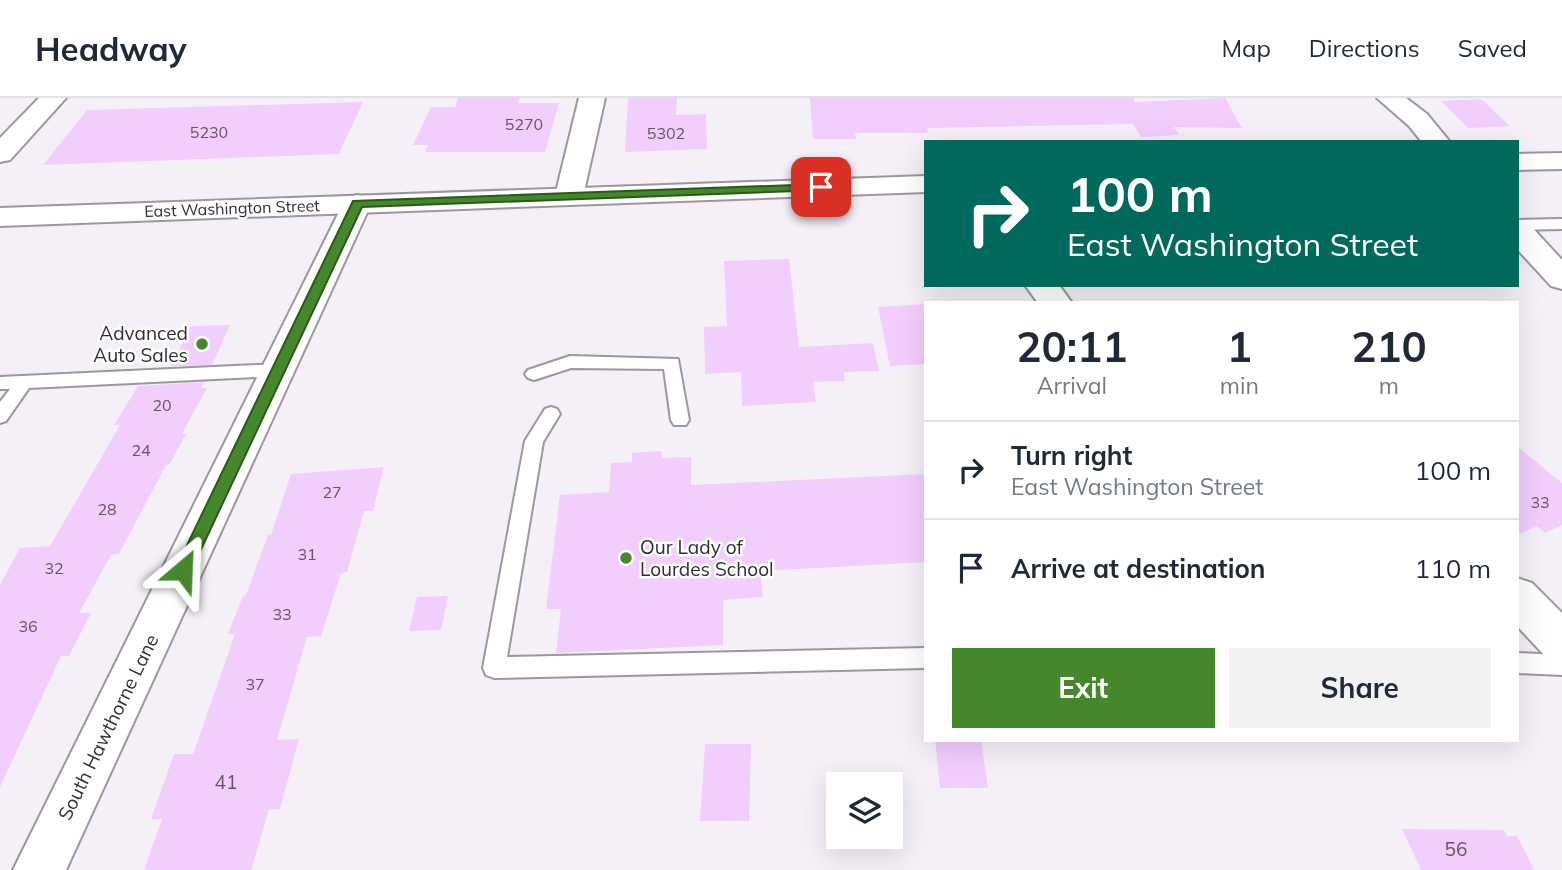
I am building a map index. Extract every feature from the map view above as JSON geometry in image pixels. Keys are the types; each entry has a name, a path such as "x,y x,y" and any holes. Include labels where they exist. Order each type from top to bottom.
{"street":[{"path":"0,154 54,98"},
{"path":"569,196 592,98"},
{"path":"1390,98 1418,120 1435,140"},
{"path":"1519,162 1562,161"},
{"name":"East Washington Street","path":"0,217 924,184"},
{"name":"South Hawthorne Lane","path":"39,870 357,204"},
{"path":"1519,230 1562,279"},
{"path":"1043,287 1054,301"},
{"path":"1519,598 1562,643"}],"lane":[{"path":"1519,228 1562,224"},
{"path":"534,374 570,362 672,363 680,420"},
{"path":"0,383 279,370"},
{"path":"0,416 24,382"},
{"path":"551,414 534,441 494,668 924,658"},
{"path":"1519,663 1562,665"}],"building":[{"path":"458,98 520,98 518,103 559,103 545,152 425,152 428,145 413,145 431,107 455,107"},
{"path":"628,98 677,98 676,115 706,114 707,149 625,152"},
{"path":"810,98 1134,98 1134,102 1225,98 1242,128 1174,127 1179,135 1141,137 1133,124 927,128 928,133 855,133 856,139 813,139"},
{"path":"1481,99 1510,126 1468,128 1441,101"},
{"path":"363,102 339,154 43,165 87,110"},
{"path":"789,259 799,347 873,343 879,371 844,372 845,381 813,382 816,402 742,406 741,372 705,374 704,327 727,326 724,261"},
{"path":"924,304 924,364 890,366 878,307"},
{"path":"230,325 212,365 171,366 191,326"},
{"path":"204,382 201,388 207,388 182,434 186,434 169,465 166,465 119,554 111,555 79,613 91,613 69,656 61,656 0,787 0,585 20,548 50,546 120,425 114,425 138,386"},
{"path":"1519,448 1562,483 1562,525 1545,533 1537,526 1519,534"},
{"path":"661,451 662,458 691,457 691,485 924,474 924,562 760,571 763,597 723,600 723,645 556,653 561,609 546,609 560,495 609,492 611,463 632,462 632,453"},
{"path":"384,467 373,511 364,511 347,572 341,573 321,636 307,637 277,740 299,739 280,809 269,810 251,870 144,870 162,819 151,819 174,754 193,754 235,634 228,634 268,535 271,535 291,474"},
{"path":"448,596 441,630 409,631 417,597"},
{"path":"935,742 981,742 988,788 940,788"},
{"path":"705,744 751,744 749,821 700,821"},
{"path":"1402,829 1504,830 1507,836 1517,836 1534,870 1421,870"}],"place":[{"name":"Advanced Auto Sales","path":"202,344"},
{"name":"Our Lady of Lourdes School","path":"626,558"}],"route":[{"path":"183,570 357,204 821,187"}]}
